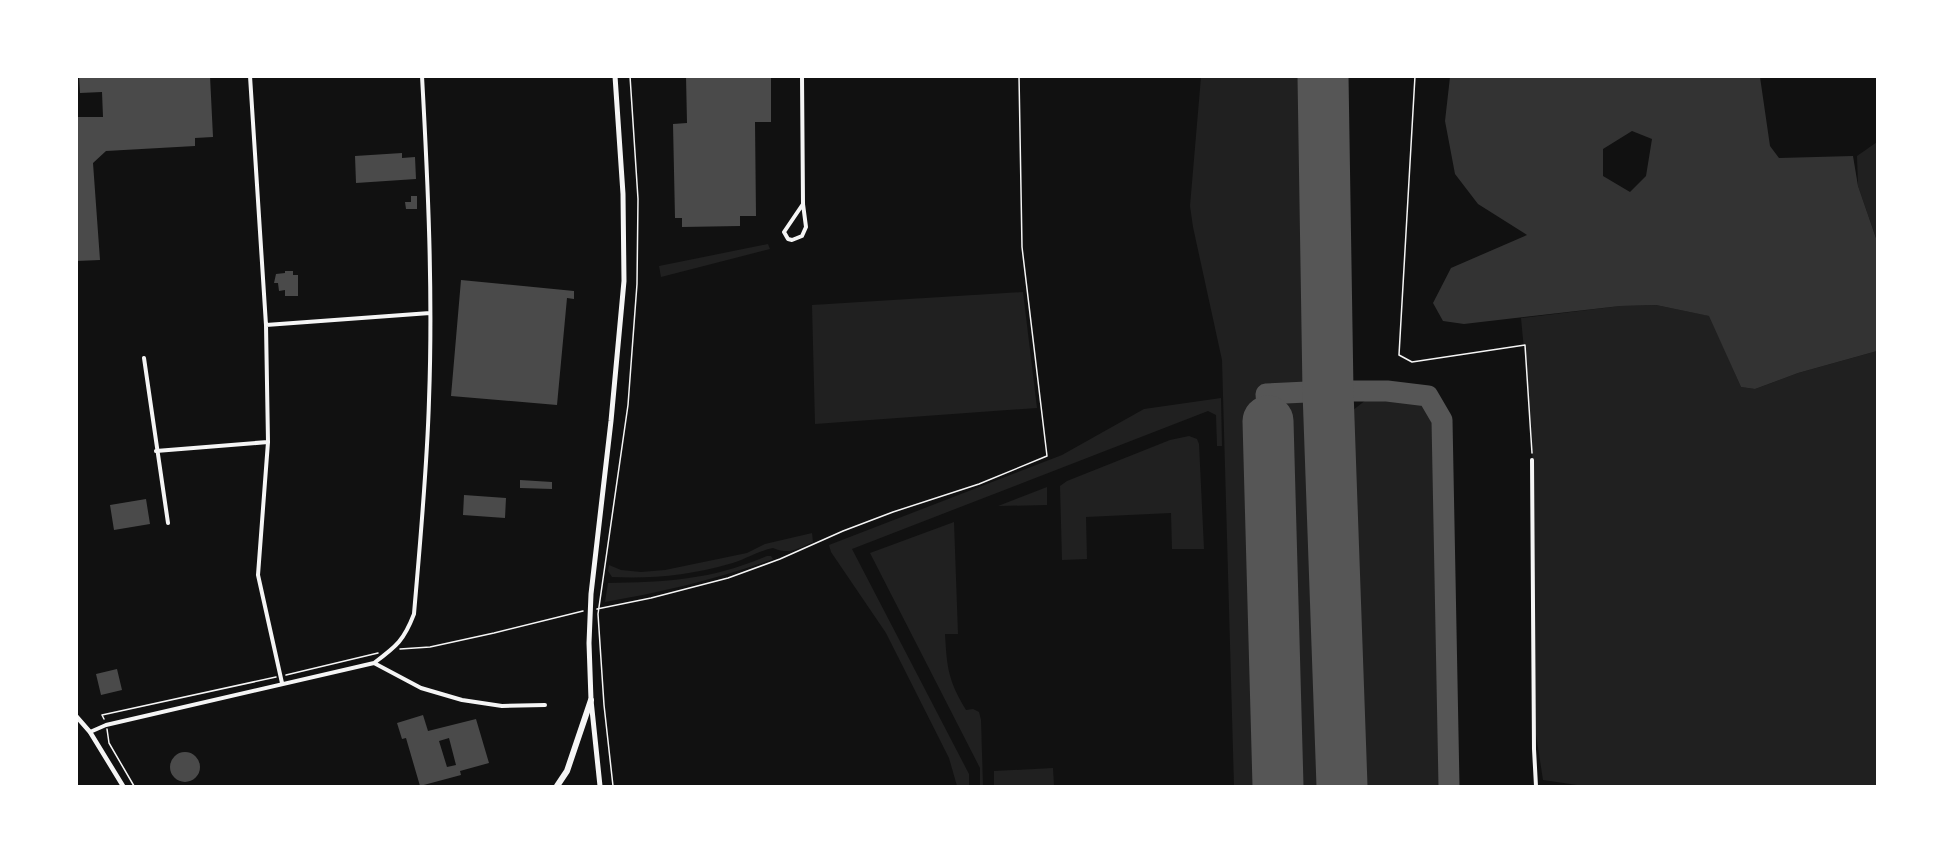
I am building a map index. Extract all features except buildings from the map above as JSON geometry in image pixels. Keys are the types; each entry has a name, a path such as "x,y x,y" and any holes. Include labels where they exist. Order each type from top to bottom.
{"highway":[{"path":"557,786 567,771 591,700"}],"main road":[{"path":"600,786 591,700 590,602 611,421 624,281 623,194 615,76"}],"street":[{"path":"250,76 266,325 268,442 258,575 282,683"},
{"path":"90,732 105,725 375,663 393,649 405,635 414,614 429,400 428,185 422,76"},
{"path":"802,76 803,204 806,227 802,236 792,240 788,239 784,232 803,204"},
{"path":"266,325 430,313"},
{"path":"144,358 168,523"},
{"path":"156,451 268,442"},
{"path":"1532,460 1536,786"},
{"path":"375,663 421,688 462,700 502,706 546,705"},
{"path":"76,716 90,732 123,786"}],"path":[{"path":"613,786 604,705 598,614 628,405 637,284 638,199 630,76"},
{"path":"593,609 651,598 728,578 780,559 843,531 979,484 1047,456 1022,247 1019,76"},
{"path":"1415,76 1399,355 1412,362 1525,345 1532,460"},
{"path":"102,715 393,649 440,644 582,612"},
{"path":"109,735 110,743 134,786"}],"shaded area":[{"path":"1201,77 1310,77 1331,786 1234,786 1222,360 1190,206"},
{"path":"1450,77 1760,77 1770,146 1779,158 1853,156 1858,186 1877,241 1877,351 1798,373 1755,389 1741,387 1709,316 1656,305 1620,306 1464,324 1443,321 1433,303 1451,268 1527,235 1478,204 1455,174 1445,121","holes":["1632,131 1652,139 1646,176 1630,192 1603,176 1603,149"]},
{"path":"1877,142 1877,241 1858,186 1857,156"},
{"path":"768,244 770,249 661,277 659,266"},
{"path":"1023,292 1037,408 815,424 812,305"},
{"path":"1656,305 1710,316 1741,387 1755,389 1798,373 1877,351 1877,786 1584,786 1543,780 1535,728 1532,434 1521,318 1620,306"},
{"path":"1221,398 1222,446 1217,446 1216,415 1208,411 852,549 969,774 969,786 957,786 949,758 886,633 831,552 829,545 1062,455 1144,409"},
{"path":"1366,400 1421,403 1436,423 1446,786 1355,786 1344,417"},
{"path":"1189,436 1197,439 1199,444 1204,549 1172,549 1171,513 1086,517 1087,559 1062,560 1060,486 1067,481 1170,440"},
{"path":"1047,487 1047,505 998,506"},
{"path":"954,522 958,634 945,634 947,656 952,682 966,710 973,709 979,712 983,786 980,786 980,768 870,553"},
{"path":"812,533 813,542 798,549 784,551 773,548 735,562 700,571 657,577 612,577 608,571 609,565 621,570 641,572 665,570 747,553 765,544"},
{"path":"767,556 773,559 732,573 605,602 608,583 650,582 708,575"},
{"path":"1053,768 1054,786 994,786 994,771"}],"taxiway":[{"path":"1268,421 1266,394 1328,391 1387,391 1428,396 1442,420 1449,786"}],"runway":[{"path":"1323,76 1328,391 1342,786"},
{"path":"1268,421 1278,786"}]}
